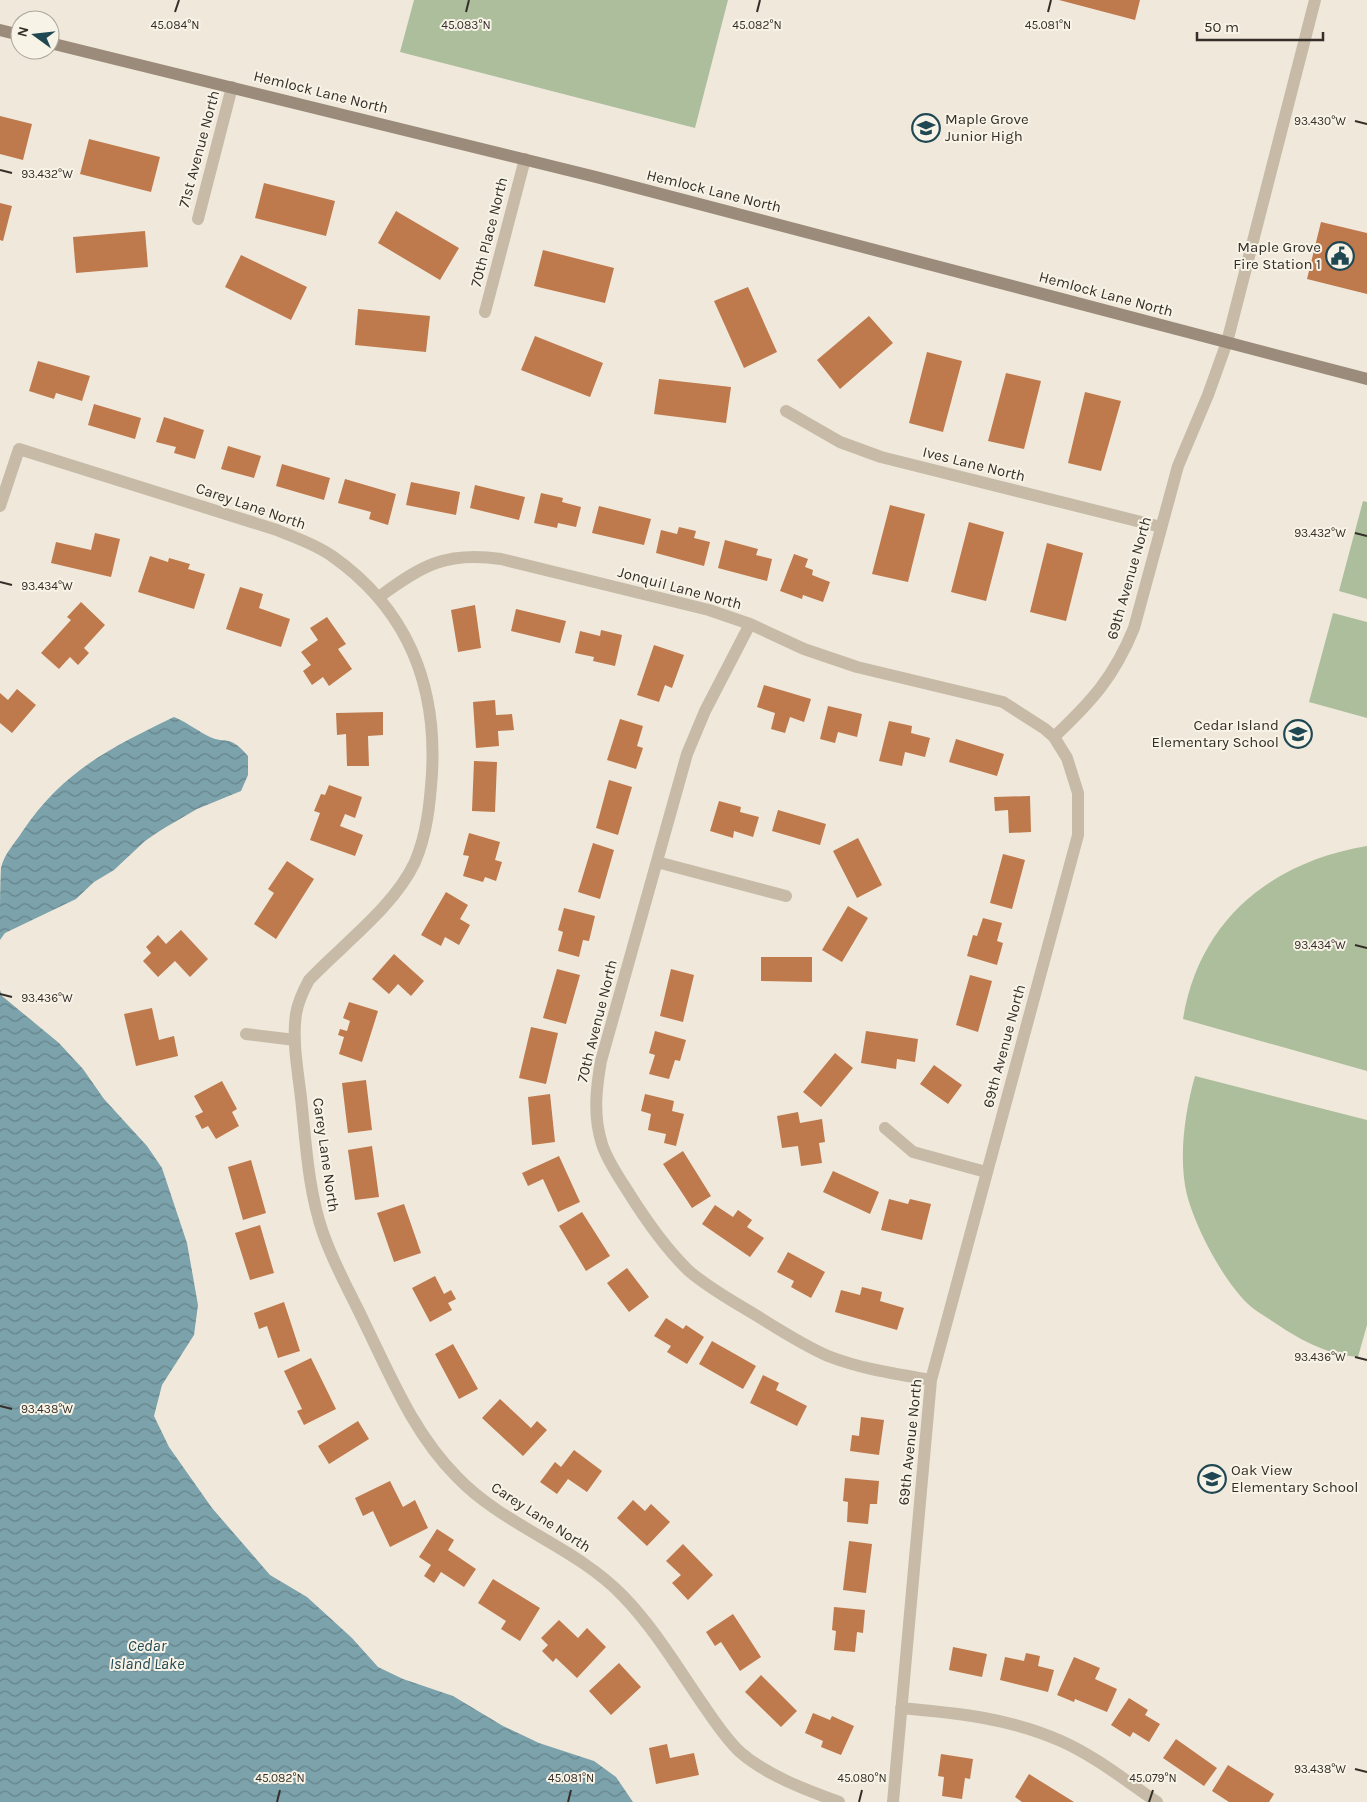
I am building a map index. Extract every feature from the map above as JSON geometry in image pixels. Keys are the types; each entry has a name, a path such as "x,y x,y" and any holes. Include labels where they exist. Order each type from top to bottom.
{"main road":[{"name":"Hemlock Lane North","path":"60,44 525,159 1367,380"}],"street":[{"name":"69th Avenue North","path":"893,1802 931,1380 1078,835 1078,793 1067,758 1054,736 1101,689 1124,653 1134,628 1183,450 1208,395 1226,342 1315,0"},
{"name":"71st Avenue North","path":"198,219 232,87"},
{"name":"70th Place North","path":"485,312 525,159"},
{"name":"Ives Lane North","path":"786,410 840,442 881,457 1161,527"},
{"name":"Carey Lane North","path":"0,506 18,450 294,537 331,556 379,597 394,616 412,649 424,683 432,718 433,755 425,831 414,862 397,890 309,980 300,998 296,1014 295,1040 309,1172 323,1233 402,1400 428,1444 457,1477 489,1506 526,1530 565,1551 596,1572 623,1596 648,1626 724,1734 740,1752 759,1766 838,1802"},
{"name":"Jonquil Lane North","path":"379,597 425,566 450,557 476,555 501,559 700,607 750,624 804,649 857,667 1003,702 1030,718 1054,736"},
{"name":"70th Avenue North","path":"750,624 696,730 687,754 656,862 601,1061 595,1093 597,1119 602,1144 617,1174 645,1219 666,1248 690,1272 723,1295 796,1340 828,1355 854,1365 931,1380"},
{"path":"656,862 786,896"},
{"path":"246,1034 295,1040"},
{"path":"885,1128 913,1152 986,1172"},
{"path":"901,1708 962,1713 1030,1728 1062,1741 1100,1763 1157,1802"}],"green space":[{"path":"414,0 728,0 695,128 400,52"},
{"path":"1363,501 1367,502 1367,599 1339,591"},
{"path":"1333,613 1367,622 1367,718 1309,702"},
{"path":"1367,846 1367,1071 1183,1019 1192,984 1205,952 1223,925 1245,901 1271,882 1300,866 1332,854"},
{"path":"1195,1076 1367,1120 1367,1325 1358,1357 1333,1352 1311,1344 1290,1333 1248,1304 1220,1268 1197,1223 1184,1181 1184,1135 1188,1104"}],"water":[{"path":"174,717 212,738 236,744 248,756 248,775 241,791 197,809 161,830 145,841 114,870 94,882 76,899 5,933 0,940 2,863 38,811 71,777 89,763 129,739"},
{"name":"Cedar Island Lake","path":"0,990 2,996 59,1043 83,1069 104,1099 147,1146 162,1168 187,1243 198,1305 194,1335 162,1385 154,1416 169,1447 212,1508 270,1575 307,1597 352,1638 378,1667 403,1679 453,1696 503,1726 539,1743 594,1761 616,1777 633,1802 0,1802"}],"building":[{"path":"1059,0 1140,0 1135,20"},
{"path":"0,116 32,124 23,160 0,154"},
{"path":"89,139 160,157 151,192 80,174"},
{"path":"264,183 335,201 326,236 255,218"},
{"path":"0,203 12,206 3,241 0,240"},
{"path":"396,211 459,248 440,280 378,243"},
{"name":"Maple Grove Fire Station 1","path":"1321,222 1367,233 1367,294 1307,279"},
{"path":"145,231 148,267 76,273 73,237"},
{"path":"543,250 614,268 605,303 534,286"},
{"path":"241,255 307,287 291,320 225,287"},
{"path":"748,287 777,352 744,368 714,301"},
{"path":"358,309 430,316 426,352 355,345"},
{"path":"869,316 893,343 840,389 817,360"},
{"path":"535,336 603,363 590,397 521,370"},
{"path":"927,352 962,361 943,432 909,423"},
{"path":"38,361 90,376 82,401 56,393 54,399 29,391"},
{"path":"1006,373 1041,381 1024,449 988,441"},
{"path":"659,379 731,387 726,423 654,414"},
{"path":"1085,392 1121,401 1101,471 1068,463"},
{"path":"94,404 141,418 135,439 88,425"},
{"path":"164,417 204,430 195,459 174,453 176,447 156,442"},
{"path":"228,446 261,456 254,478 221,469"},
{"path":"282,464 330,478 324,500 276,486"},
{"path":"345,479 396,494 388,525 369,519 371,512 338,503"},
{"path":"411,482 460,492 456,515 406,505"},
{"path":"475,485 525,497 519,520 470,508"},
{"path":"541,493 563,498 562,502 581,507 576,527 558,523 557,528 534,523"},
{"path":"890,505 925,514 908,582 872,574"},
{"path":"599,506 651,519 644,545 592,533"},
{"path":"969,522 1004,532 986,601 951,592"},
{"path":"679,527 696,531 694,538 710,542 704,566 656,553 661,530 677,534"},
{"path":"95,533 120,539 111,577 51,563 56,542 91,550"},
{"path":"725,540 758,549 756,555 772,559 767,581 718,568"},
{"path":"1047,543 1083,553 1066,621 1030,612"},
{"path":"794,554 808,559 805,567 813,570 812,575 830,582 823,602 803,595 802,599 780,591"},
{"path":"150,556 168,562 169,558 190,564 188,569 205,574 194,609 138,592"},
{"path":"240,587 263,594 259,608 290,619 281,647 226,629"},
{"path":"81,602 105,625 84,648 89,653 78,665 70,657 59,669 41,653 71,620 67,617"},
{"path":"475,605 481,648 458,652 451,610"},
{"path":"516,609 566,621 560,643 511,631"},
{"path":"327,617 346,644 338,649 352,669 329,686 323,677 312,685 303,671 311,665 301,652 318,640 310,628"},
{"path":"601,630 622,635 615,666 593,661 594,657 575,653 580,631 600,636"},
{"path":"654,645 684,655 672,688 665,685 659,702 637,695"},
{"path":"764,685 811,699 804,722 790,717 785,733 771,729 775,713 757,707"},
{"path":"17,689 36,705 12,733 0,723 0,693 8,700"},
{"path":"495,700 496,715 512,714 514,730 498,731 499,746 476,748 473,702"},
{"path":"828,706 862,714 857,737 838,732 835,743 820,739"},
{"path":"383,712 383,735 368,736 369,766 347,766 346,734 337,735 336,713"},
{"path":"620,719 643,726 637,746 643,748 636,769 607,760"},
{"path":"889,721 912,726 911,733 930,738 925,757 905,752 902,766 879,761"},
{"path":"956,739 1004,754 997,776 949,762"},
{"path":"474,761 497,762 495,812 472,811"},
{"path":"609,780 632,787 618,835 596,828"},
{"path":"329,785 362,797 355,818 345,814 340,826 363,835 355,856 310,840 320,813 314,811 321,794 325,795"},
{"path":"1030,796 1031,832 1009,833 1008,810 995,811 994,797"},
{"path":"719,801 741,807 740,812 759,817 753,837 734,831 733,838 710,831"},
{"path":"778,810 826,824 820,845 772,831"},
{"path":"469,833 500,842 495,860 502,862 496,881 485,877 483,882 463,876 469,856 463,855"},
{"path":"858,838 882,885 857,898 833,851"},
{"path":"593,843 614,850 600,899 578,892"},
{"path":"1003,854 1025,860 1012,909 990,903"},
{"path":"287,861 314,879 276,939 254,924 274,893 268,889"},
{"path":"446,892 468,905 460,919 470,925 459,945 445,937 441,946 421,935"},
{"path":"848,906 868,918 842,962 822,950"},
{"path":"564,908 595,916 589,941 583,940 579,957 558,951 563,932 558,930"},
{"path":"983,918 1002,923 997,941 1003,943 997,965 967,956 973,935 977,936"},
{"path":"181,930 208,959 190,977 175,961 158,977 143,961 151,953 146,947 158,935 166,944"},
{"path":"394,954 424,981 411,996 398,984 389,994 372,979"},
{"path":"761,957 812,957 812,982 761,981"},
{"path":"557,969 580,975 566,1024 543,1018"},
{"path":"671,969 694,975 683,1022 660,1016"},
{"path":"970,975 992,981 978,1032 956,1025"},
{"path":"349,1002 378,1011 362,1062 339,1054 344,1037 338,1035 340,1029 347,1031 350,1021 343,1018"},
{"path":"152,1008 159,1040 174,1036 178,1056 136,1066 124,1014"},
{"path":"531,1027 558,1033 546,1084 519,1078"},
{"path":"655,1031 686,1040 680,1061 675,1060 669,1079 649,1074 655,1055 649,1053"},
{"path":"866,1031 918,1039 915,1062 897,1059 896,1069 861,1063"},
{"path":"835,1053 853,1068 821,1107 803,1092"},
{"path":"934,1065 962,1085 948,1104 920,1084"},
{"path":"366,1080 372,1130 348,1133 342,1083"},
{"path":"222,1081 237,1109 232,1112 239,1126 216,1139 208,1126 202,1129 195,1116 203,1112 194,1096"},
{"path":"550,1094 555,1142 532,1145 528,1097"},
{"path":"645,1094 674,1101 672,1111 684,1114 676,1146 664,1143 666,1134 648,1130 651,1114 641,1111"},
{"path":"798,1112 800,1123 822,1119 825,1142 819,1143 822,1163 801,1166 798,1146 782,1148 777,1116"},
{"path":"372,1146 379,1197 355,1200 348,1150"},
{"path":"683,1151 711,1196 692,1208 663,1164"},
{"path":"559,1156 580,1202 558,1212 543,1179 528,1186 522,1173"},
{"path":"251,1160 266,1213 243,1220 228,1167"},
{"path":"833,1171 879,1192 870,1214 823,1192"},
{"path":"889,1199 908,1204 910,1199 931,1204 922,1240 881,1230"},
{"path":"404,1204 421,1253 394,1262 377,1213"},
{"path":"715,1205 733,1217 738,1210 752,1220 747,1227 764,1238 750,1257 702,1224"},
{"path":"582,1212 610,1256 586,1271 559,1226"},
{"path":"260,1225 274,1273 250,1280 235,1233"},
{"path":"788,1252 825,1272 811,1298 791,1287 794,1281 777,1272"},
{"path":"627,1268 649,1297 629,1312 607,1283"},
{"path":"435,1276 444,1294 451,1290 456,1299 448,1303 452,1310 430,1322 412,1288"},
{"path":"862,1287 882,1292 880,1301 904,1308 897,1330 835,1312 841,1290 860,1295"},
{"path":"284,1302 300,1351 278,1358 267,1326 259,1329 254,1313"},
{"path":"666,1318 683,1329 686,1325 704,1337 687,1364 667,1352 671,1346 654,1336"},
{"path":"712,1341 756,1366 743,1389 699,1364"},
{"path":"453,1344 478,1389 459,1399 435,1354"},
{"path":"311,1358 336,1409 304,1425 297,1411 302,1409 284,1371"},
{"path":"763,1375 779,1383 776,1390 807,1406 797,1426 750,1403"},
{"path":"500,1399 531,1428 537,1421 547,1430 523,1456 482,1418"},
{"path":"861,1417 884,1420 879,1455 850,1451 852,1435 859,1436"},
{"path":"358,1421 369,1439 329,1464 318,1446"},
{"path":"574,1450 602,1471 587,1492 568,1479 557,1494 540,1482 555,1462 561,1467"},
{"path":"845,1478 879,1481 877,1504 870,1504 868,1524 847,1522 848,1502 843,1501"},
{"path":"390,1481 403,1507 415,1500 428,1528 390,1547 373,1511 363,1516 355,1498"},
{"path":"633,1500 645,1511 651,1504 670,1522 647,1546 617,1518"},
{"path":"437,1529 454,1540 448,1550 476,1569 464,1587 441,1572 434,1583 424,1576 431,1565 419,1557"},
{"path":"849,1541 872,1544 866,1593 843,1590"},
{"path":"683,1544 713,1575 688,1600 672,1583 681,1575 666,1561"},
{"path":"493,1579 540,1608 520,1641 501,1629 506,1621 478,1603"},
{"path":"834,1607 865,1610 863,1633 857,1632 855,1652 834,1650 836,1631 832,1630"},
{"path":"733,1614 761,1657 740,1671 721,1642 715,1646 706,1632"},
{"path":"559,1620 578,1638 587,1628 606,1647 577,1678 556,1658 553,1662 542,1651 548,1645 541,1638"},
{"path":"953,1647 987,1654 982,1677 949,1670"},
{"path":"1026,1653 1040,1656 1038,1666 1054,1670 1048,1692 1000,1680 1005,1657 1024,1661"},
{"path":"1074,1657 1100,1668 1095,1679 1117,1689 1107,1712 1075,1699 1074,1702 1057,1695"},
{"path":"619,1663 641,1687 611,1715 589,1691"},
{"path":"761,1675 797,1711 781,1727 745,1692"},
{"path":"1129,1698 1148,1710 1145,1715 1160,1724 1149,1742 1133,1732 1130,1737 1111,1725"},
{"path":"813,1713 830,1720 832,1716 854,1726 841,1755 821,1747 823,1741 805,1733"},
{"path":"1176,1739 1217,1768 1204,1786 1163,1758"},
{"path":"667,1744 670,1758 694,1753 699,1775 656,1784 649,1748"},
{"path":"941,1754 973,1759 970,1779 965,1778 962,1799 942,1796 944,1777 938,1776"},
{"path":"1228,1765 1274,1794 1269,1802 1229,1802 1212,1791"},
{"path":"1029,1774 1074,1802 1022,1802 1015,1797"}],"place":[{"name":"Maple Grove Junior High","path":"926,128"},
{"name":"Maple Grove Fire Station 1","path":"1340,256"},
{"name":"Cedar Island Elementary School","path":"1298,734"},
{"name":"Oak View Elementary School","path":"1212,1479"}]}
